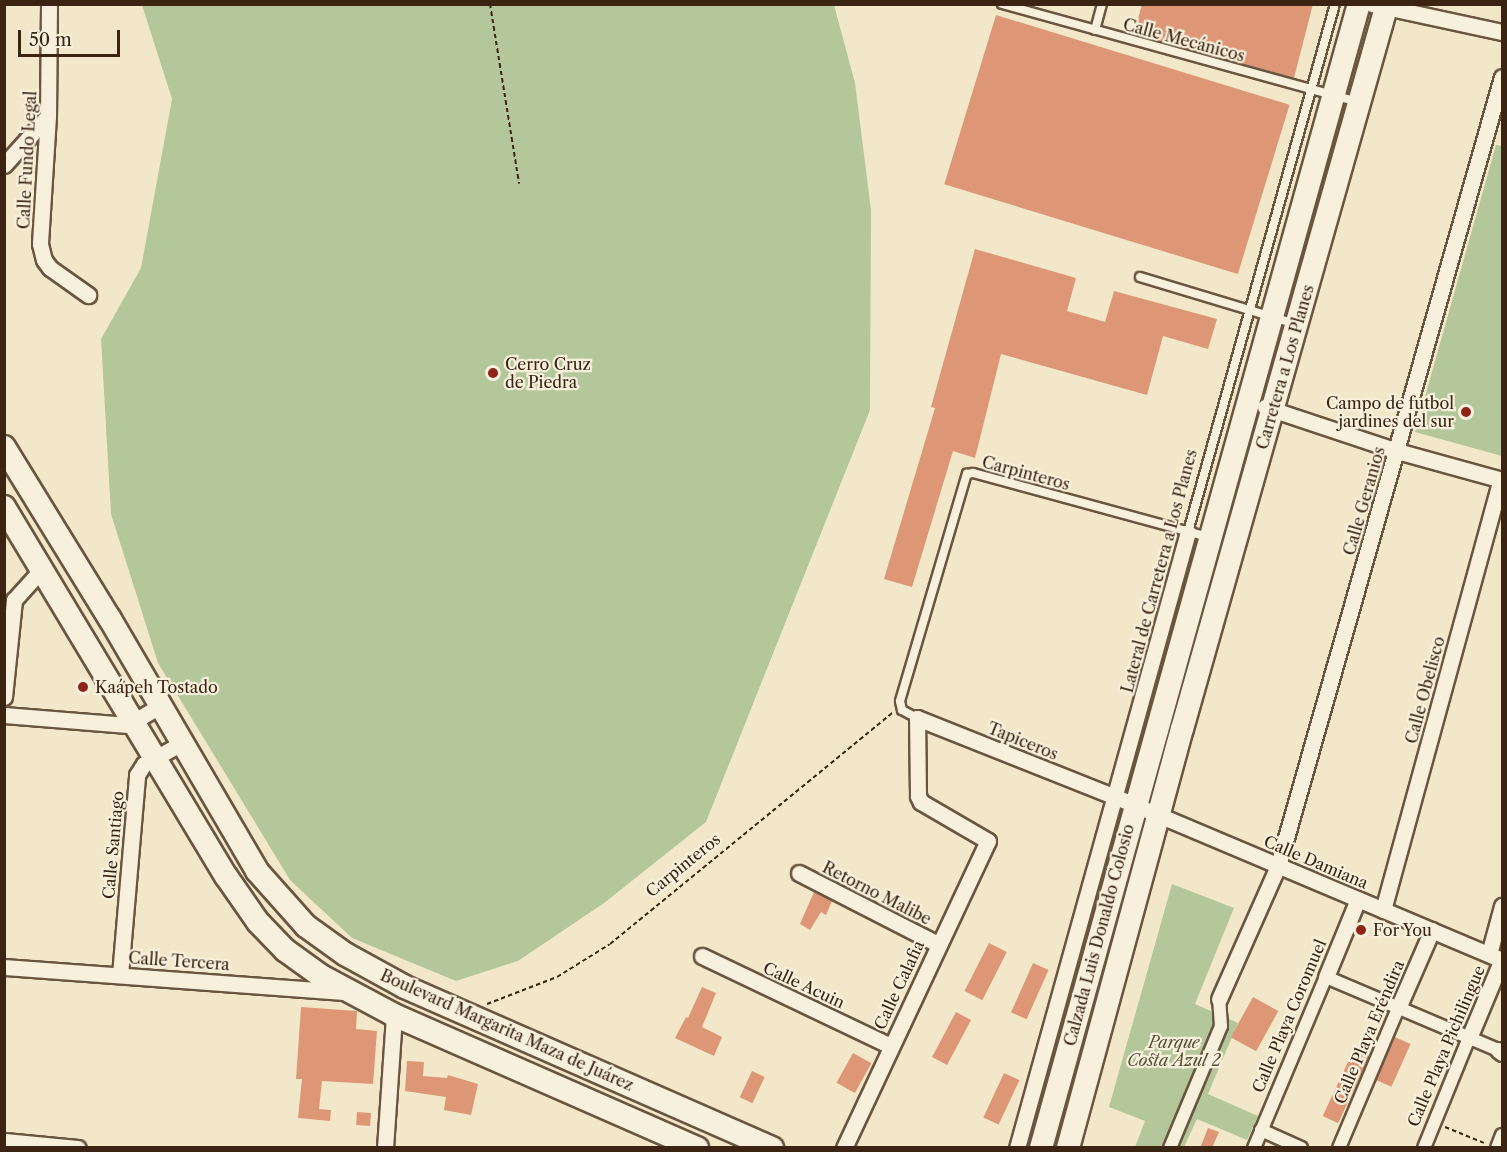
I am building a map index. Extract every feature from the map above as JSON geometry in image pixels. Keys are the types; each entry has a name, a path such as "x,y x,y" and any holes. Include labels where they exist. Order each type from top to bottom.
{"main road":[{"name":"Carretera a Los Planes","path":"1157,723 1199,534 1247,401 1359,4"},
{"name":"Carretera a Los Planes","path":"1182,729 1297,324 1358,102 1381,6"},
{"name":"Boulevard Margarita Maza de Juárez","path":"4,447 257,871 280,900 306,926 345,954 405,987 771,1148"},
{"name":"Boulevard Margarita Maza de Juárez","path":"4,507 226,876 258,922 285,950 321,976 394,1015 697,1148"},
{"name":"Calzada Luis Donaldo Colosio","path":"1041,1148 1125,802 1157,723"},
{"name":"Calzada Luis Donaldo Colosio","path":"1068,1148 1182,729"}],"street":[{"name":"Calle Fundo Legal","path":"49,4 48,116 42,252 50,268 88,295"},
{"path":"1381,6 1503,32"},
{"name":"Calle Geranios","path":"1218,999 1278,866 1503,77"},
{"path":"4,165 48,116"},
{"path":"1247,401 1397,451 1502,480"},
{"name":"Calle Obelisco","path":"1383,910 1502,480"},
{"name":"Lateral de Carretera a Los Planes","path":"1017,1148 1125,802 1199,534"},
{"path":"4,697 9,599 42,569"},
{"path":"4,716 121,725 135,723 160,705"},
{"name":"Tapiceros","path":"917,718 1125,802"},
{"name":"Calle Calafia","path":"844,1148 987,842 986,838 921,802 918,796 917,718"},
{"name":"Calle Santiago","path":"120,975 137,775 144,764 182,743"},
{"name":"Calle Damiana","path":"1125,802 1498,958"},
{"name":"Retorno Malibe","path":"799,873 938,944"},
{"name":"Calle Playa Coromuel","path":"1254,1148 1358,899"},
{"name":"Calle Playa Pichilingue","path":"1424,1148 1469,1038 1498,958 1503,906"},
{"name":"Calle Playa Eréndira","path":"1339,1148 1431,930"},
{"name":"Calle Acuin","path":"702,956 891,1046"},
{"name":"Calle Tercera","path":"4,967 351,993"},
{"path":"1326,977 1500,1052"},
{"path":"1170,1148 1221,1026 1218,999"},
{"path":"386,1148 394,1015"},
{"path":"1261,1130 1301,1148"},
{"path":"1497,1148 1503,1135"},
{"path":"4,1142 78,1148"}],"lane":[{"name":"Calle Mecánicos","path":"1002,4 1358,102"},
{"path":"1095,30 1102,4"},
{"name":"Lateral de Carretera a Los Planes","path":"1199,534 1250,310 1335,4"},
{"path":"1140,278 1297,324"},
{"name":"Carpinteros","path":"900,707 967,474 973,473 1199,534"},
{"path":"900,707 917,718"}],"path":[{"path":"490,4 519,184"},
{"name":"Carpinteros","path":"465,1012 557,976 610,944 900,707"},
{"path":"1434,1122 1484,1143"}],"green space":[{"path":"142,5 834,5 855,83 871,210 870,410 706,822 604,903 518,961 456,981 352,938 290,880 158,663 111,514 101,339 141,268 172,99"},
{"path":"1496,145 1502,146 1502,456 1415,432"},
{"name":"Parque Costa Azul 2","path":"1172,884 1234,908 1195,1004 1238,1023 1208,1094 1258,1116 1247,1140 1197,1119 1184,1147 1135,1147 1145,1121 1109,1107"}],"building":[{"path":"1142,4 1313,4 1294,78 1134,34"},
{"path":"996,15 1290,105 1238,274 944,184"},
{"path":"975,249 1076,278 1067,311 1105,322 1114,291 1217,319 1208,349 1163,336 1147,395 1001,354 975,458 953,451 912,587 884,579 935,408 931,407"},
{"path":"814,892 832,901 826,915 821,912 810,930 800,924"},
{"path":"989,943 1007,952 982,1000 964,991"},
{"path":"1033,963 1049,970 1027,1019 1011,1012"},
{"path":"702,987 716,993 702,1027 722,1037 714,1056 675,1038 686,1017 688,1018"},
{"path":"1253,997 1278,1011 1256,1051 1231,1037"},
{"path":"301,1007 357,1011 356,1029 377,1031 373,1084 322,1081 319,1109 331,1110 330,1121 298,1118 302,1079 296,1079"},
{"path":"956,1012 971,1020 947,1065 932,1057"},
{"path":"1395,1037 1411,1044 1391,1087 1376,1080"},
{"path":"1354,1049 1369,1056 1338,1123 1323,1116"},
{"path":"853,1053 871,1063 855,1093 837,1083"},
{"path":"407,1061 424,1062 423,1076 447,1078 448,1075 478,1084 471,1115 444,1110 446,1097 405,1091"},
{"path":"752,1071 765,1077 752,1103 740,1097"},
{"path":"1004,1073 1019,1080 999,1125 983,1117"},
{"path":"357,1112 371,1113 370,1126 356,1125"},
{"path":"1208,1128 1219,1132 1212,1148 1200,1148"}],"place":[{"name":"Cerro Cruz de Piedra","path":"493,373"},
{"name":"Campo de futbol jardines del sur","path":"1466,412"},
{"name":"Kaápeh Tostado","path":"83,687"},
{"name":"For You","path":"1361,930"}]}
